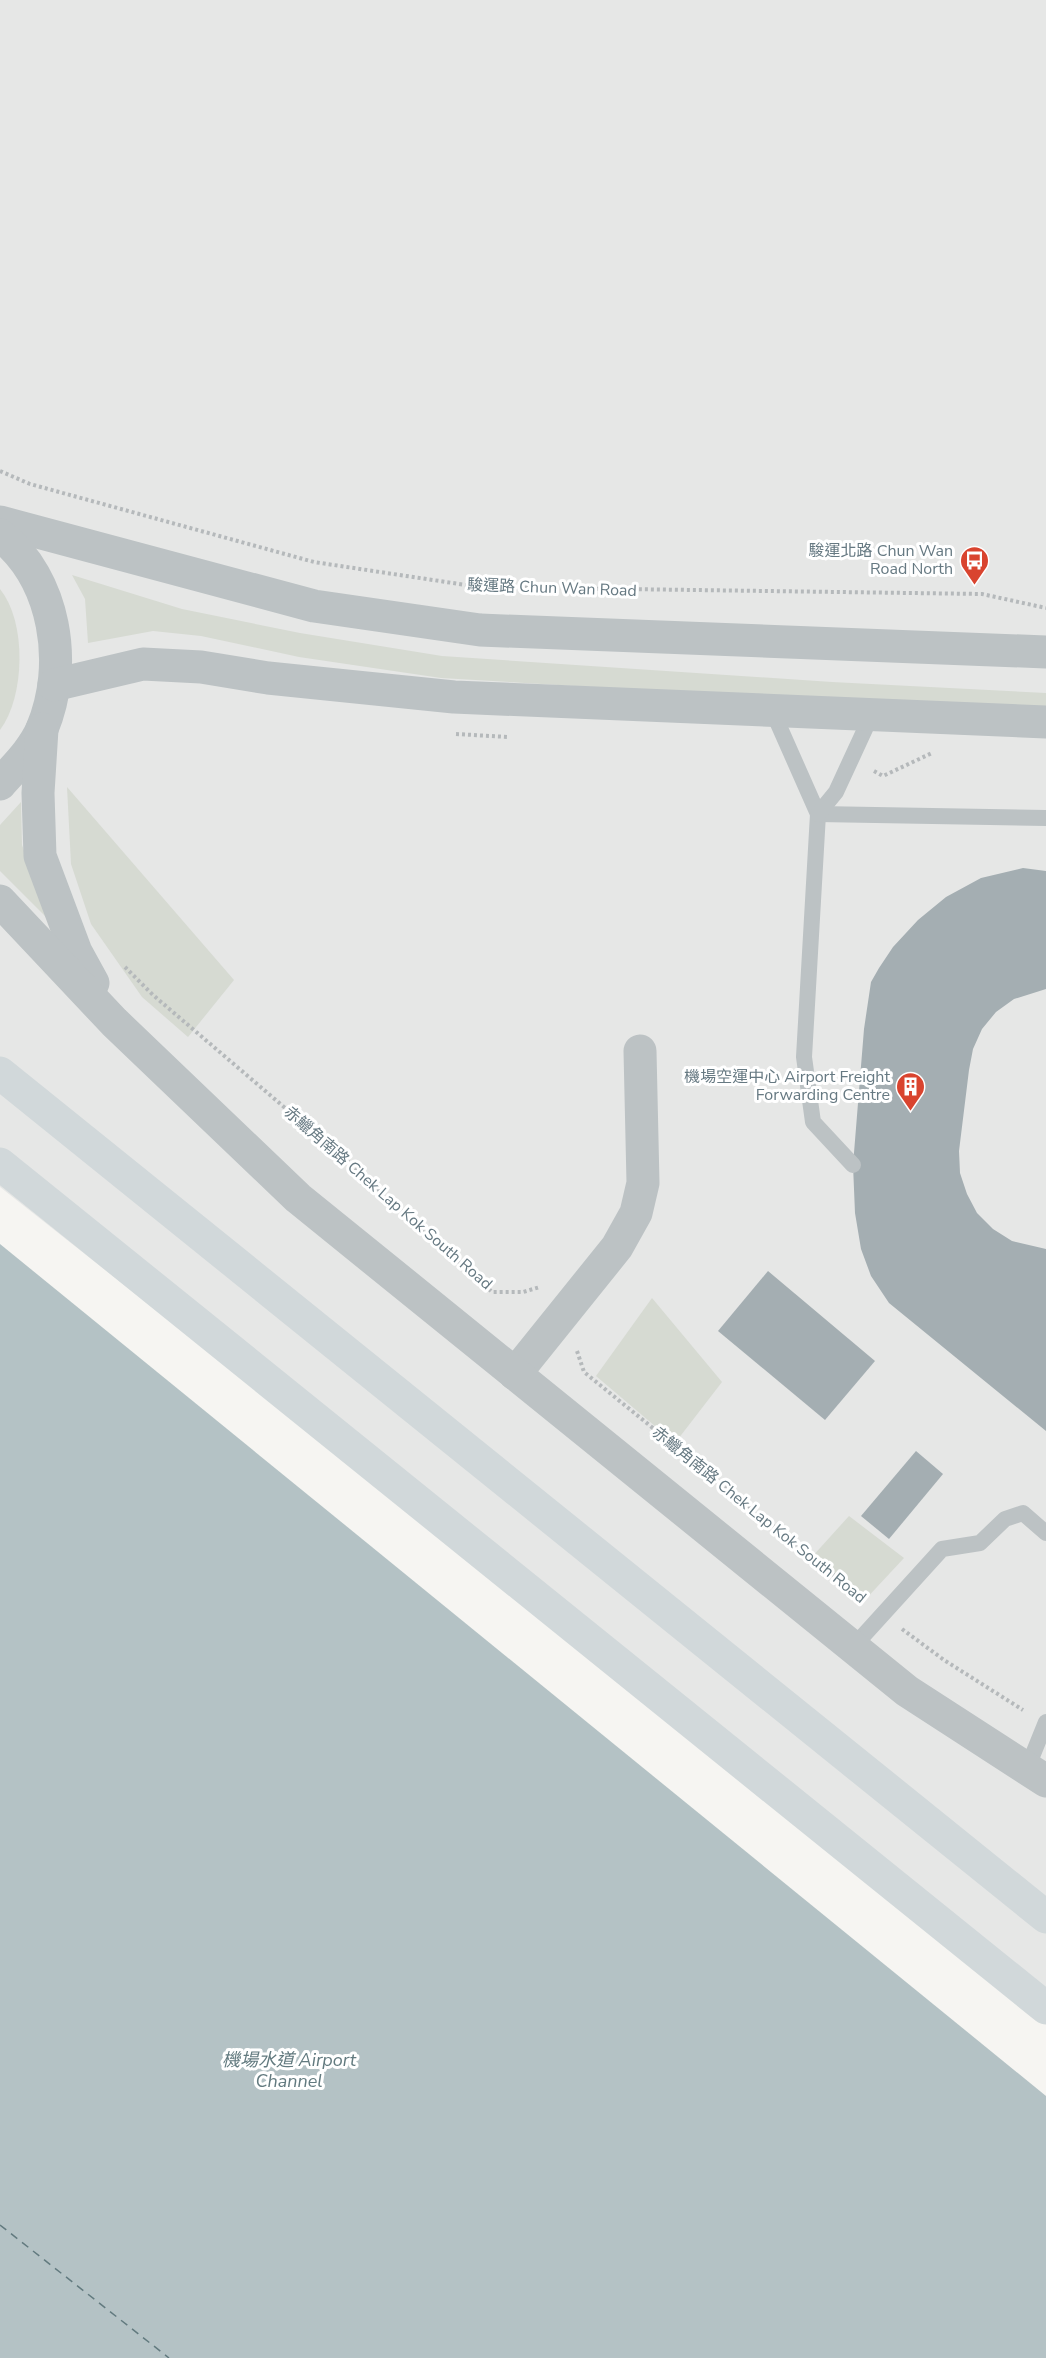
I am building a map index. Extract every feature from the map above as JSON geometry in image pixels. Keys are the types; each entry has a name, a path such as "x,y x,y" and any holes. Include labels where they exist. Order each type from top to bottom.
{"highway":[{"path":"0,1073 1046,1917"},
{"path":"0,1164 1046,2008"}],"street":[{"path":"0,522 314,606 480,630 1046,652"},
{"path":"0,535 32,571 49,608 56,646 54,685 42,729 38,793 40,856 76,952 114,1022"},
{"path":"54,685 143,664 201,667 268,678 454,697 1046,722"},
{"path":"0,783 29,751 42,729"},
{"path":"0,902 114,1022 298,1198 907,1691 1036,1775"},
{"path":"515,1374 617,1247 636,1213 643,1182 640,1051"}],"lane":[{"path":"772,710 818,814 804,1057 813,1122 853,1166"},
{"path":"818,814 836,792 872,714"},
{"path":"818,814 1046,818"},
{"path":"853,1647 942,1549 980,1543 1005,1519 1023,1513 1046,1533"},
{"path":"1036,1775 1046,1723"}],"path":[{"name":"駿運路 Chun Wan Road","path":"0,471 30,484 314,562 479,587 982,594 1046,608"},
{"name":"赤鱲角南路 Chek Lap Kok South Road","path":"120,961 153,995 346,1160 492,1292 523,1292 541,1286 581,1322 574,1343 584,1372 882,1615 944,1660 1046,1723"}],"shaded area":[{"path":"0,0 1046,0 1046,2017 0,1190"},
{"path":"72,575 182,609 300,633 442,656 832,682 1046,693 1046,714 441,678 299,657 201,636 153,631 88,643 85,599"},
{"path":"0,589 9,603 15,620 20,660 14,699 0,730"},
{"path":"67,787 234,980 188,1037 142,997 91,924 71,864"},
{"path":"21,802 22,845 48,919 0,871 0,825"},
{"path":"652,1298 722,1382 675,1443 596,1376"},
{"path":"849,1516 904,1558 863,1602 811,1558"}],"water":[{"name":"機場水道 Airport Channel","path":"0,1190 1046,2017 1046,2358 0,2358"}],"pier":[{"path":"0,1187 1046,2013 1046,2096 0,1244"}],"building":[{"name":"機場空運中心 Airport Freight Forwarding Centre","path":"1023,868 1046,871 1046,989 1014,999 996,1012 982,1029 973,1049 969,1070 959,1151 960,1173 977,1213 993,1229 1012,1241 1046,1249 1046,1431 889,1303 871,1276 861,1249 855,1213 853,1165 864,1029 871,982 879,968 893,947 918,920 946,897 981,878"},
{"path":"768,1271 875,1361 825,1420 718,1331"},
{"path":"916,1451 943,1474 889,1539 861,1516"}],"ferry route":[{"path":"0,2225 169,2358"}],"place":[{"name":"駿運北路 Chun Wan Road North","path":"974,586"},
{"name":"機場空運中心 Airport Freight Forwarding Centre","path":"911,1112"}]}
